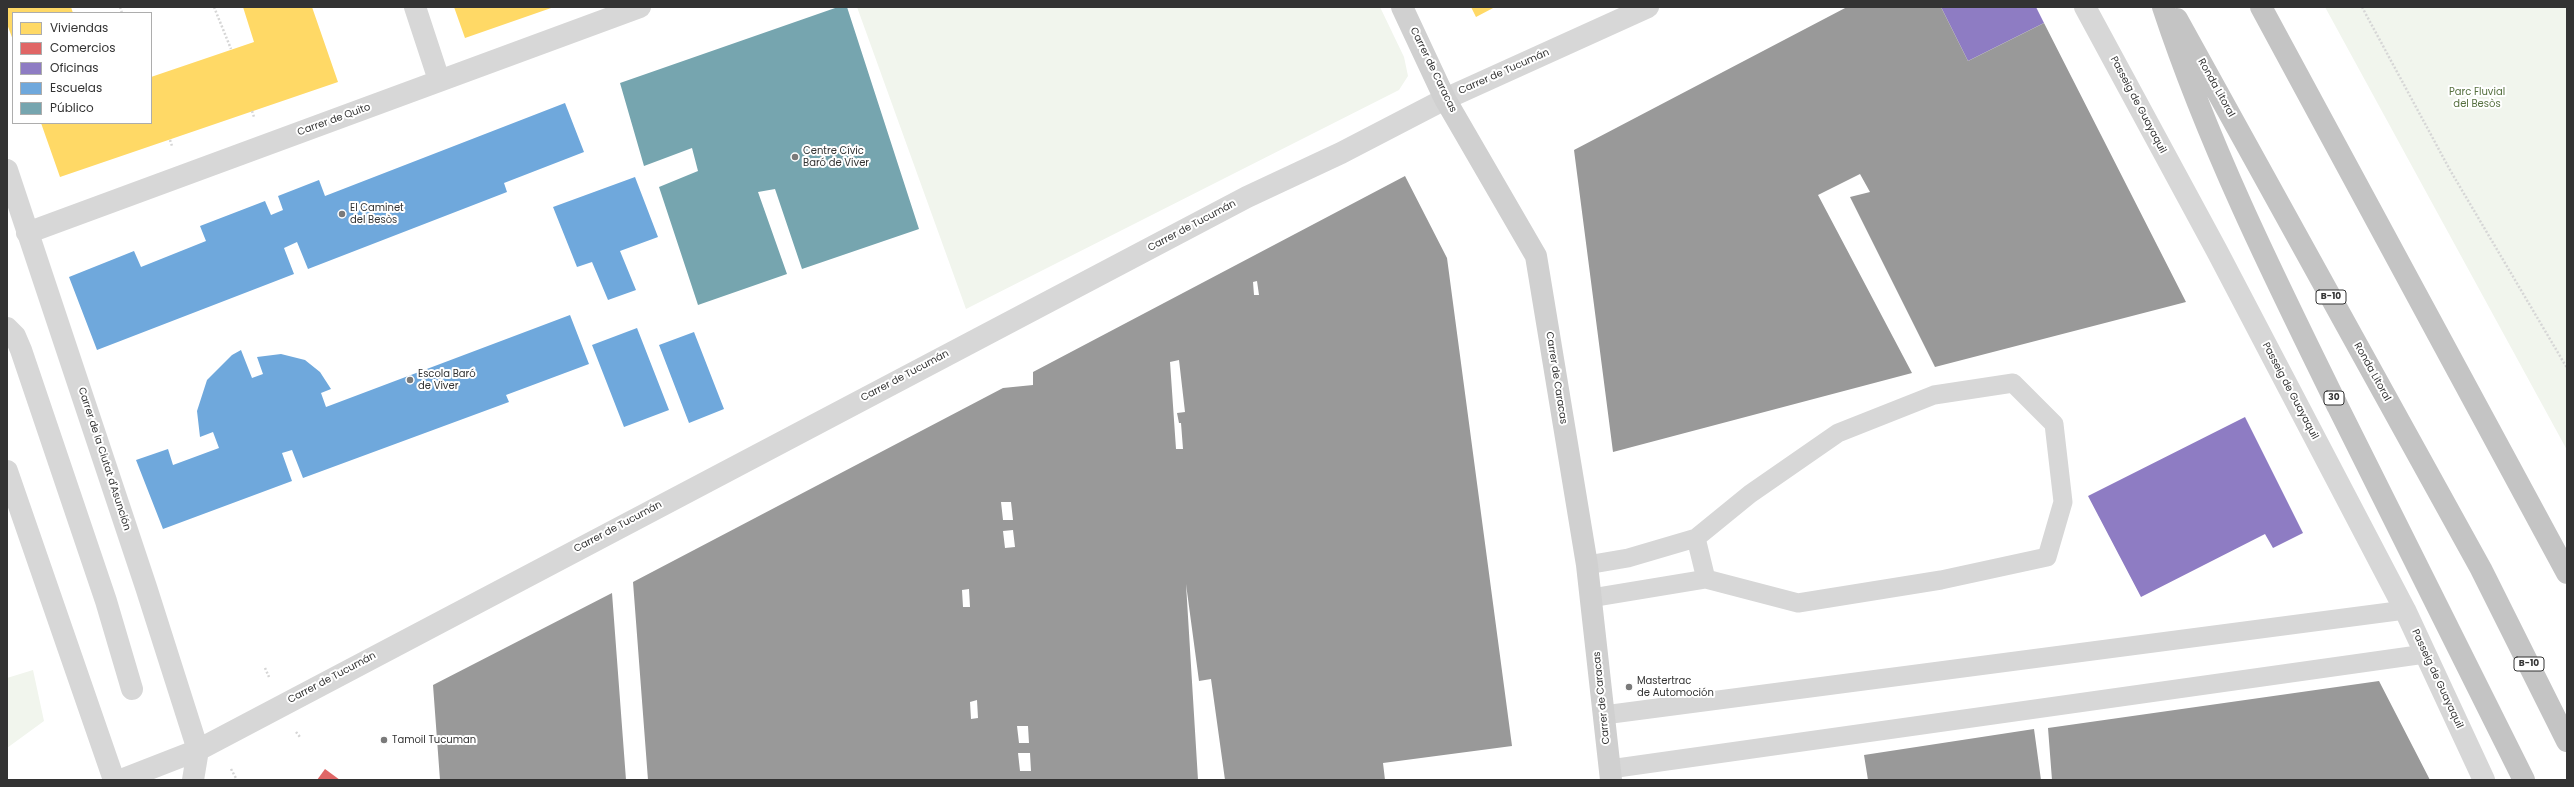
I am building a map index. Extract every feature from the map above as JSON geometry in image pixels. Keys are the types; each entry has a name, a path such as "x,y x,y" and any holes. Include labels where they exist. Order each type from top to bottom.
{"highway":[{"name":"30","path":"2163,7 2182,66 2219,157 2286,301 2524,780"},
{"name":"Ronda Litoral","path":"2171,7 2481,569 2567,741"},
{"path":"2261,7 2567,574"}],"street":[{"path":"415,7 439,80"},
{"name":"Carrer de Quito","path":"27,232 352,114 439,80 640,7"},
{"name":"Carrer de Caracas","path":"1402,7 1445,99 1536,256 1588,565 1610,775"},
{"name":"Carrer de Tucumán","path":"121,780 198,750 1198,223 1445,99 1648,7"},
{"name":"Passeig de Guayaquil","path":"2085,7 2218,251 2405,610 2484,780"},
{"name":"Carrer de la Ciutat d'Asunción","path":"7,170 146,587 198,750"},
{"path":"7,328 14,336 21,350 106,601 132,689"},
{"path":"7,471 114,780"},
{"path":"193,780 198,750"}],"lane":[{"path":"1588,565 1628,558 1696,538 1750,494 1838,433 1934,396 2013,383 2054,424 2063,502 2047,557 1942,580 1798,603 1706,579 1591,598"},
{"path":"1696,538 1706,579"},
{"path":"1604,715 2405,610"},
{"path":"1610,775 2425,654"}],"path":[{"path":"214,7 231,49"},
{"path":"2362,7 2450,170 2567,368"},
{"path":"265,668 269,677"}],"green space":[{"path":"857,7 1380,7 1404,57 1408,76 1399,90 966,309"},
{"name":"Parc Fluvial del Besòs","path":"2325,7 2566,7 2567,450"},
{"path":"33,670 44,721 7,748 7,678"}],"building: Viviendas":[{"path":"7,7 71,7 73,12 12,12 12,37 7,24"},
{"path":"243,7 312,7 338,82 60,177 41,124 152,124 152,77 254,42"},
{"path":"454,7 554,7 465,38"},
{"path":"1471,7 1495,7 1476,17"}],"building: Comercios":[{"path":"325,769 340,780 317,780"}],"building: Oficinas":[{"path":"1941,7 2036,7 2044,23 1968,61"},
{"path":"2245,417 2303,533 2273,548 2265,534 2141,597 2088,496"}],"building: Escuelas":[{"name":"El Caminet del Besòs","path":"565,103 584,152 504,183 507,192 308,269 297,242 284,248 294,274 97,350 69,277 134,251 141,267 206,241 200,226 265,201 271,215 283,210 278,196 319,180 325,196"},
{"path":"635,177 658,237 620,251 636,290 608,300 592,262 577,267 553,207"},
{"path":"570,315 589,364 506,395 509,402 303,478 292,450 282,453 292,481 163,529 136,460 168,449 173,465 219,448 213,432 200,437 197,411 207,380 232,355 241,350 252,378 263,374 257,357 281,354 305,360 320,372 331,389 321,393 326,407"},
{"path":"637,328 669,410 624,427 592,345"},
{"path":"694,332 724,409 689,423 659,345"}],"building: Público":[{"name":"Centre Cívic Baró de Viver","path":"838,7 847,7 919,229 802,269 775,189 758,192 787,274 698,305 659,187 698,171 692,148 644,166 620,83"}],"building: Industria":[{"path":"1847,7 1941,7 1968,61 2044,23 2186,302 1935,367 1850,197 1870,192 1860,174 1818,195 1912,373 1613,452 1574,150"},
{"path":"1405,176 1447,258 1512,746 1383,763 1385,780 1225,780 1211,679 1199,681 1186,584 1198,780 648,780 633,582 1003,388 1033,385 1033,372","holes":["1257,281 1259,295 1254,295 1253,282","1179,360 1185,412 1177,413 1179,423 1181,423 1183,449 1176,449 1170,362","1001,502 1011,502 1013,520 1003,520","1013,530 1015,547 1005,548 1003,531","969,589 970,607 963,607 962,590","977,700 978,718 971,719 970,702","1017,726 1028,726 1029,743 1019,743","1018,753 1030,753 1031,771 1020,771"]},
{"path":"612,593 626,780 440,780 433,685"},
{"path":"2379,681 2430,780 2052,780 2048,728"},
{"path":"2034,729 2041,780 1868,780 1864,755"}],"place":[{"name":"Centre Cívic Baró de Viver","path":"795,157"},
{"name":"El Caminet del Besòs","path":"342,214"},
{"name":"Escola Baró de Viver","path":"410,380"},
{"name":"Mastertrac de Automoción","path":"1629,687"},
{"name":"Tamoil Tucuman","path":"384,740"}]}
